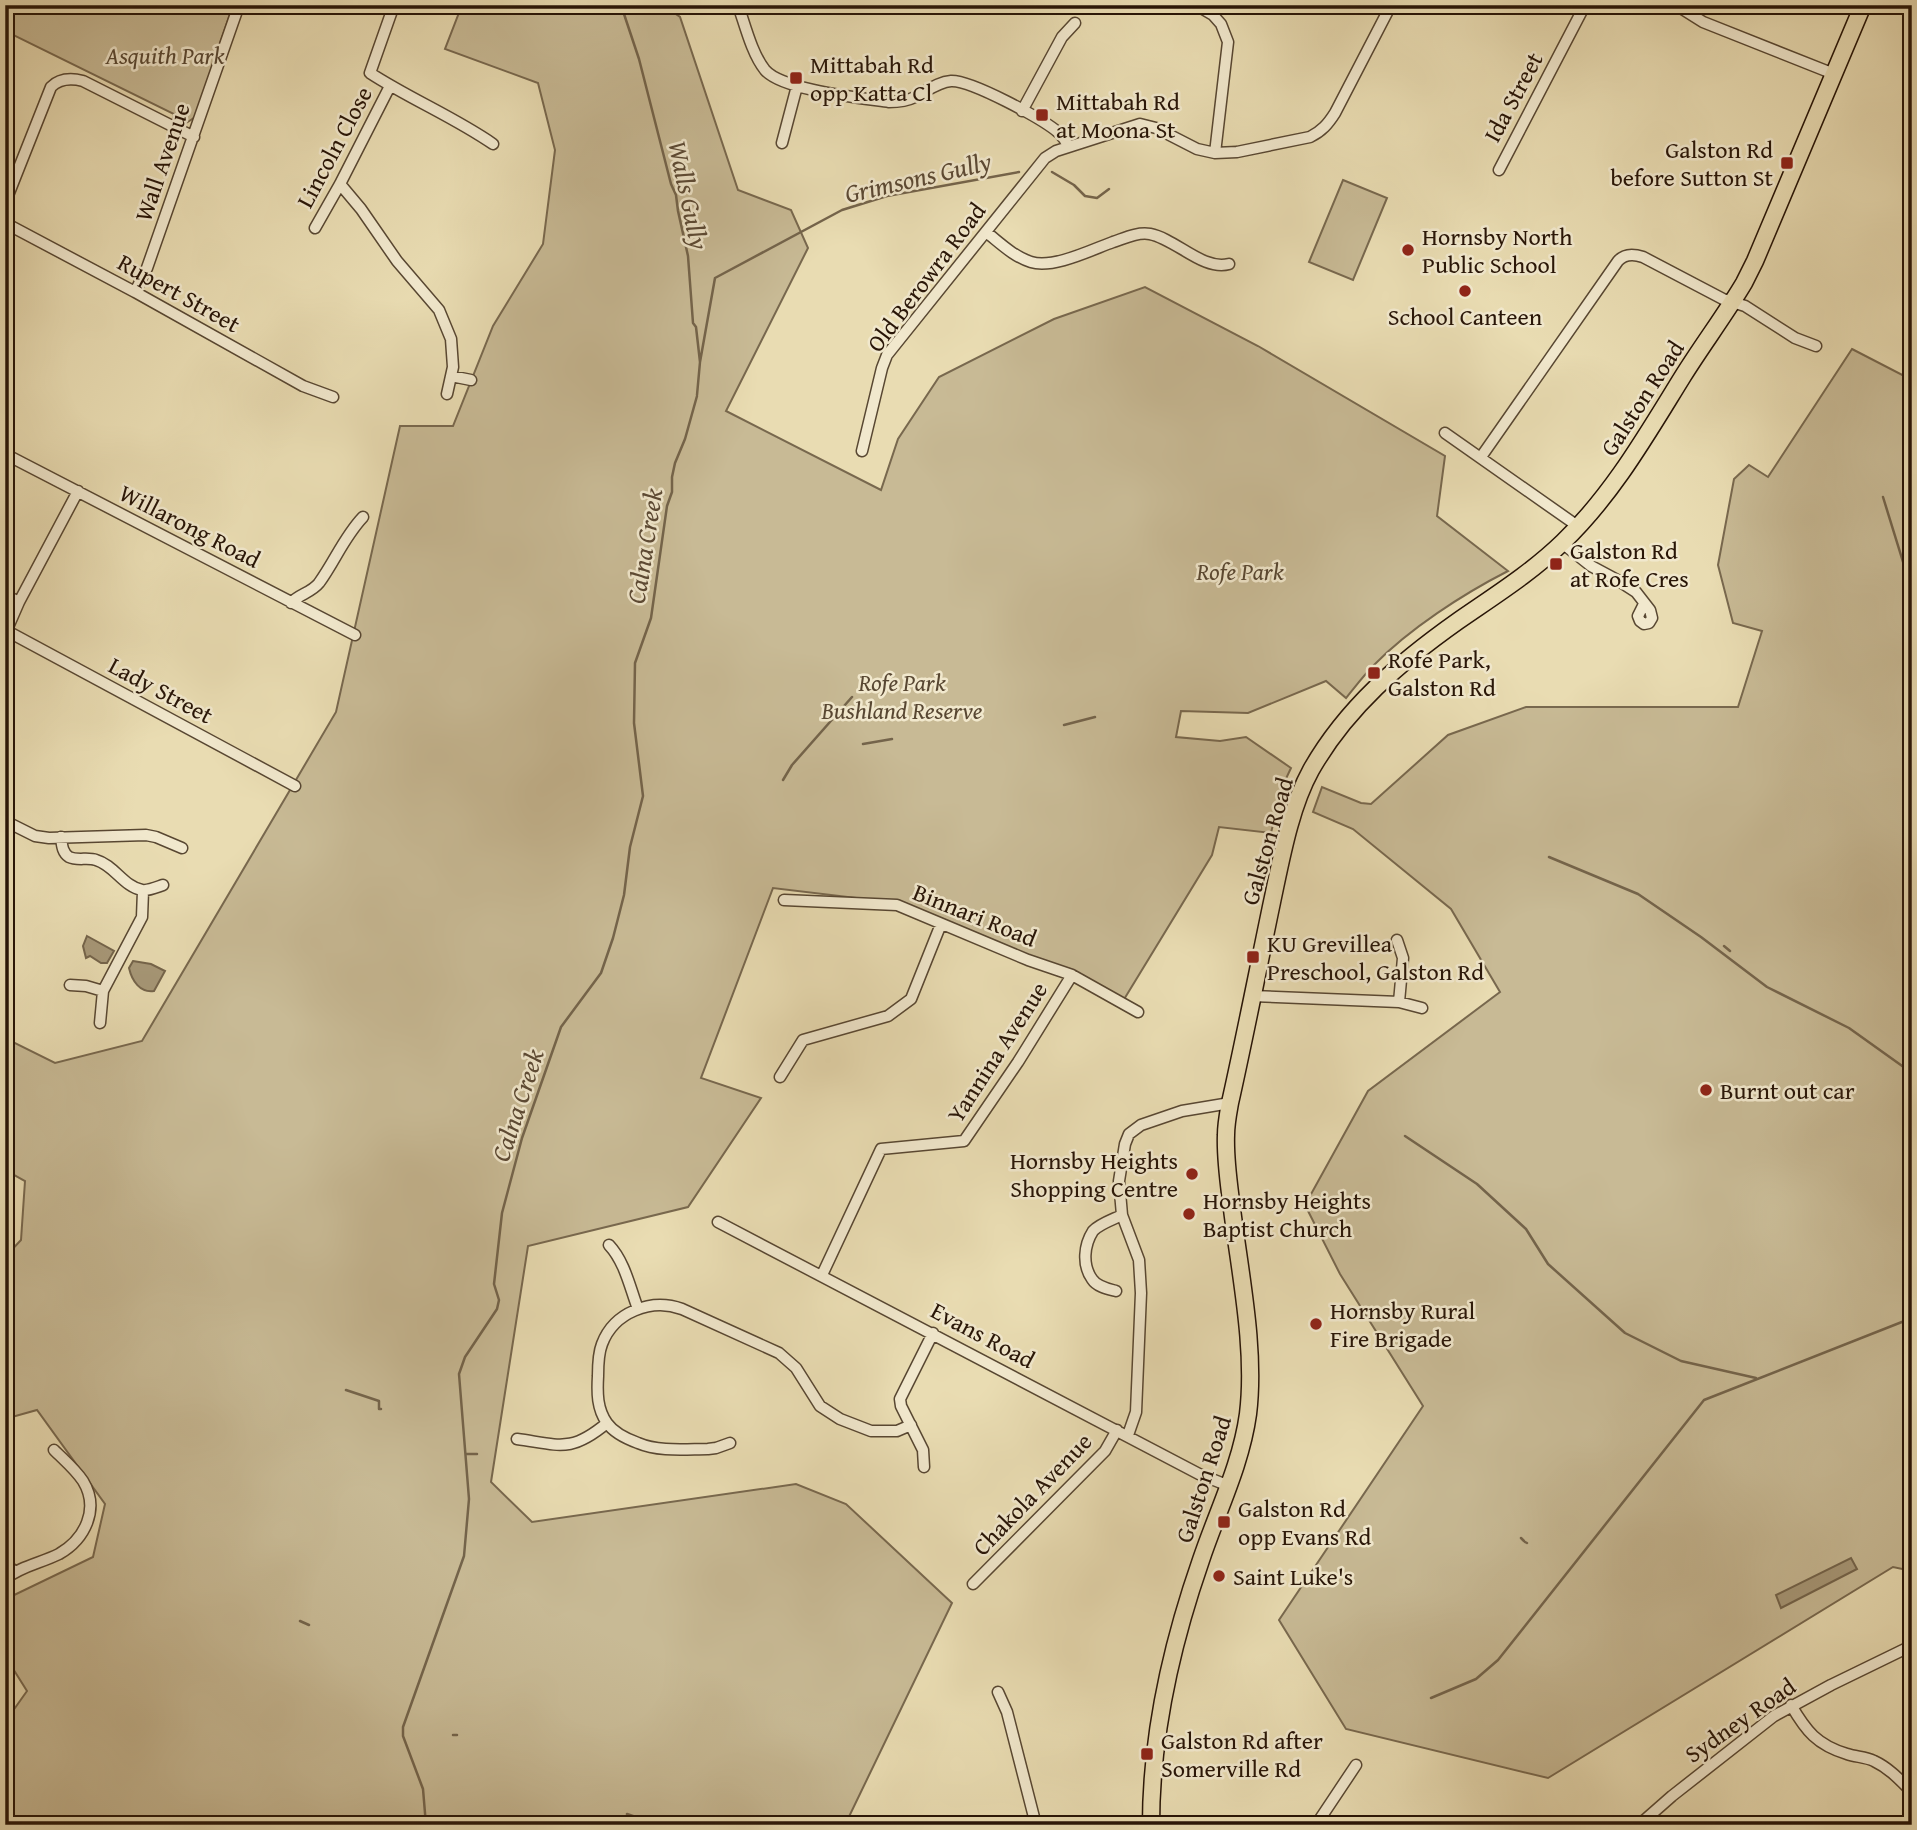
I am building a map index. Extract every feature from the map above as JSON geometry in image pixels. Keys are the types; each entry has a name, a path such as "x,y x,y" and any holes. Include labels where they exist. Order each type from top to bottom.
{"main road":[{"name":"Galston Road","path":"1151,1825 1156,1733 1167,1673 1201,1559 1241,1449 1248,1416 1248,1342 1226,1161 1226,1134 1230,1103 1281,861 1295,810 1309,774 1325,748 1373,689 1392,671 1515,582 1562,543 1579,527 1619,477 1733,302 1755,261 1863,5"}],"street":[{"name":"Wall Avenue","path":"135,292 147,268 239,5"},
{"path":"394,5 370,73 467,126 493,144"},
{"path":"738,5 764,69 780,80 797,86 889,102 913,98 941,83 968,84 1056,131 1068,146"},
{"path":"1196,5 1213,15 1221,24 1228,42 1215,153"},
{"name":"Old Berowra Road","path":"862,451 881,368 887,355 1045,158 1068,146 1140,124 1156,128 1197,149 1215,153 1237,152 1320,133 1335,113 1391,5"},
{"name":"Ida Street","path":"1499,170 1585,5"},
{"path":"1676,5 1703,22 1835,74"},
{"path":"1022,111 1062,37 1075,23"},
{"path":"5,203 51,87 57,81 83,81 194,137"},
{"name":"Lincoln Close","path":"315,228 390,86"},
{"path":"782,143 797,86"},
{"path":"340,184 397,261 439,310 451,339 453,367 447,394"},
{"name":"Rupert Street","path":"5,223 303,386 333,397"},
{"path":"986,232 1015,254 1039,264 1056,262 1131,236 1146,234 1157,236 1212,265 1229,264"},
{"path":"1481,457 1624,256 1633,254 1643,257 1723,299 1745,306 1795,338 1816,346"},
{"path":"451,376 471,380"},
{"path":"1445,433 1579,527"},
{"name":"Willarong Road","path":"5,454 355,635"},
{"path":"6,632 78,491"},
{"path":"291,603 318,584 346,537 363,517"},
{"path":"1562,543 1591,566 1636,592 1644,604"},
{"path":"5,595 19,602"},
{"name":"Lady Street","path":"6,632 295,786"},
{"path":"5,821 35,836 48,838 146,835 182,848"},
{"path":"61,837 63,848 72,859 95,859 112,868 131,886 143,891 163,885"},
{"path":"100,1023 103,990 142,917 143,891"},
{"name":"Binnari Road","path":"784,900 897,905 1028,960 1072,975 1138,1012"},
{"path":"780,1077 803,1040 888,1016 911,999 942,924"},
{"path":"1397,940 1403,958 1399,1002"},
{"name":"Yannina Avenue","path":"822,1275 880,1149 964,1141 1018,1062 1072,975"},
{"path":"70,985 103,990"},
{"path":"1252,996 1399,1002 1422,1008"},
{"path":"1128,1435 1136,1412 1141,1293 1139,1260 1122,1214 1119,1181 1122,1154 1129,1135 1142,1125 1182,1111 1230,1103"},
{"path":"1116,1291 1092,1281 1085,1251 1094,1229 1122,1214"},
{"name":"Evans Road","path":"718,1222 1199,1474 1228,1486"},
{"path":"609,1245 621,1263 638,1309"},
{"path":"730,1443 708,1449 652,1447 625,1437 607,1423 597,1395 600,1351 613,1326 628,1313 638,1309 652,1305 675,1307 779,1353 796,1368 815,1400 825,1411 871,1431 891,1432 911,1425"},
{"path":"923,1467 923,1450 901,1406 900,1396 933,1333"},
{"path":"517,1439 558,1445 574,1444 589,1437 607,1423"},
{"name":"Chakola Avenue","path":"973,1584 1105,1451 1118,1430"},
{"path":"5,1561 10,1575 57,1555 81,1536 87,1525 90,1507 88,1490 74,1469 54,1450"},
{"name":"Sydney Road","path":"1639,1825 1774,1716 1885,1658 1912,1647"},
{"path":"998,1692 1007,1712 1036,1825"},
{"path":"1791,1705 1811,1735 1825,1746 1873,1760 1894,1773 1912,1792"},
{"path":"1316,1825 1356,1765"}],"green space":[{"name":"Asquith Park","path":"5,5 233,5 195,117 182,124 173,121 174,114 5,31"},
{"path":"462,5 663,5 680,17 738,190 791,210 808,248 726,411 881,490 898,439 939,377 1054,319 1145,287 1258,346 1445,456 1437,516 1508,571 1455,601 1403,638 1370,669 1346,698 1326,681 1248,713 1181,711 1176,737 1220,741 1246,737 1291,768 1282,787 1271,833 1219,827 1212,855 1123,1001 898,903 773,888 701,1078 761,1098 688,1207 528,1246 491,1482 532,1522 796,1484 846,1504 952,1603 845,1825 5,1825 5,1722 27,1691 5,1656 5,1617 10,1597 93,1557 105,1504 37,1410 5,1419 5,1257 21,1240 25,1181 5,1170 5,1038 55,1063 142,1041 336,712 400,426 453,426 493,326 543,244 555,150 538,83 445,49"},
{"path":"1343,180 1387,198 1353,280 1309,262"},
{"path":"1852,349 1910,379 1912,377 1912,1571 1893,1567 1548,1778 1346,1729 1279,1620 1423,1406 1340,1274 1305,1205 1368,1091 1500,992 1451,909 1353,829 1313,812 1322,787 1361,803 1371,804 1448,735 1526,707 1738,707 1762,631 1733,623 1718,565 1734,479 1749,465 1768,477"}],"shaded area":[{"path":"87,936 114,951 107,963 101,963 90,956 86,958 83,946"},
{"path":"133,961 151,964 165,971 154,991 145,990 135,982 129,968"},
{"path":"1851,1558 1857,1569 1781,1608 1776,1595"}],"waterway":[{"name":"Walls Gully","path":"621,5 639,59 676,195 688,256 693,323 696,327 700,362 697,395"},
{"name":"Grimsons Gully","path":"700,362 715,278 842,210 887,196 1019,172"},
{"path":"1052,172 1074,185 1085,196 1097,198 1109,189"},
{"name":"Calna Creek","path":"426,1825 423,1789 403,1736 403,1727 464,1556 469,1499 459,1374 465,1357 497,1309 499,1300 494,1284 502,1213 522,1138 561,1027 601,973 624,895 630,847 643,796 634,723 635,663 651,618 675,463 697,396"},
{"path":"1883,497 1912,591"},
{"path":"783,780 792,765 852,697"},
{"path":"1064,725 1095,717"},
{"path":"863,744 892,739"},
{"path":"1549,857 1638,894 1767,987 1849,1028 1905,1068 1912,1076"},
{"path":"1724,946 1730,951"},
{"path":"1405,1136 1477,1184 1526,1229 1548,1264 1625,1333 1681,1361 1756,1378"},
{"path":"1431,1698 1476,1679 1498,1660 1704,1400 1912,1318"},
{"path":"346,1390 379,1401 381,1409"},
{"path":"466,1454 477,1454"},
{"path":"1521,1538 1524,1541"},
{"path":"300,1621 309,1625"},
{"path":"627,1814 659,1825"}],"place":[{"name":"Mittabah Rd opp Katta Cl","path":"796,78"},
{"name":"Mittabah Rd at Moona St","path":"1042,115"},
{"name":"Galston Rd before Sutton St","path":"1787,163"},
{"name":"Hornsby North Public School","path":"1408,250"},
{"name":"School Canteen","path":"1465,291"},
{"name":"Galston Rd at Rofe Cres","path":"1556,564"},
{"name":"Rofe Park, Galston Rd","path":"1374,673"},
{"name":"KU Grevillea Preschool, Galston Rd","path":"1253,957"},
{"name":"Burnt out car","path":"1706,1090"},
{"name":"Hornsby Heights Shopping Centre","path":"1192,1174"},
{"name":"Hornsby Heights Baptist Church","path":"1189,1214"},
{"name":"Hornsby Rural Fire Brigade","path":"1316,1324"},
{"name":"Galston Rd opp Evans Rd","path":"1224,1522"},
{"name":"Saint Luke's","path":"1219,1576"},
{"name":"Galston Rd after Somerville Rd","path":"1147,1754"}],"park label":[{"name":"Rofe Park","path":"1240,571"},
{"name":"Rofe Park Bushland Reserve","path":"902,696"}]}
